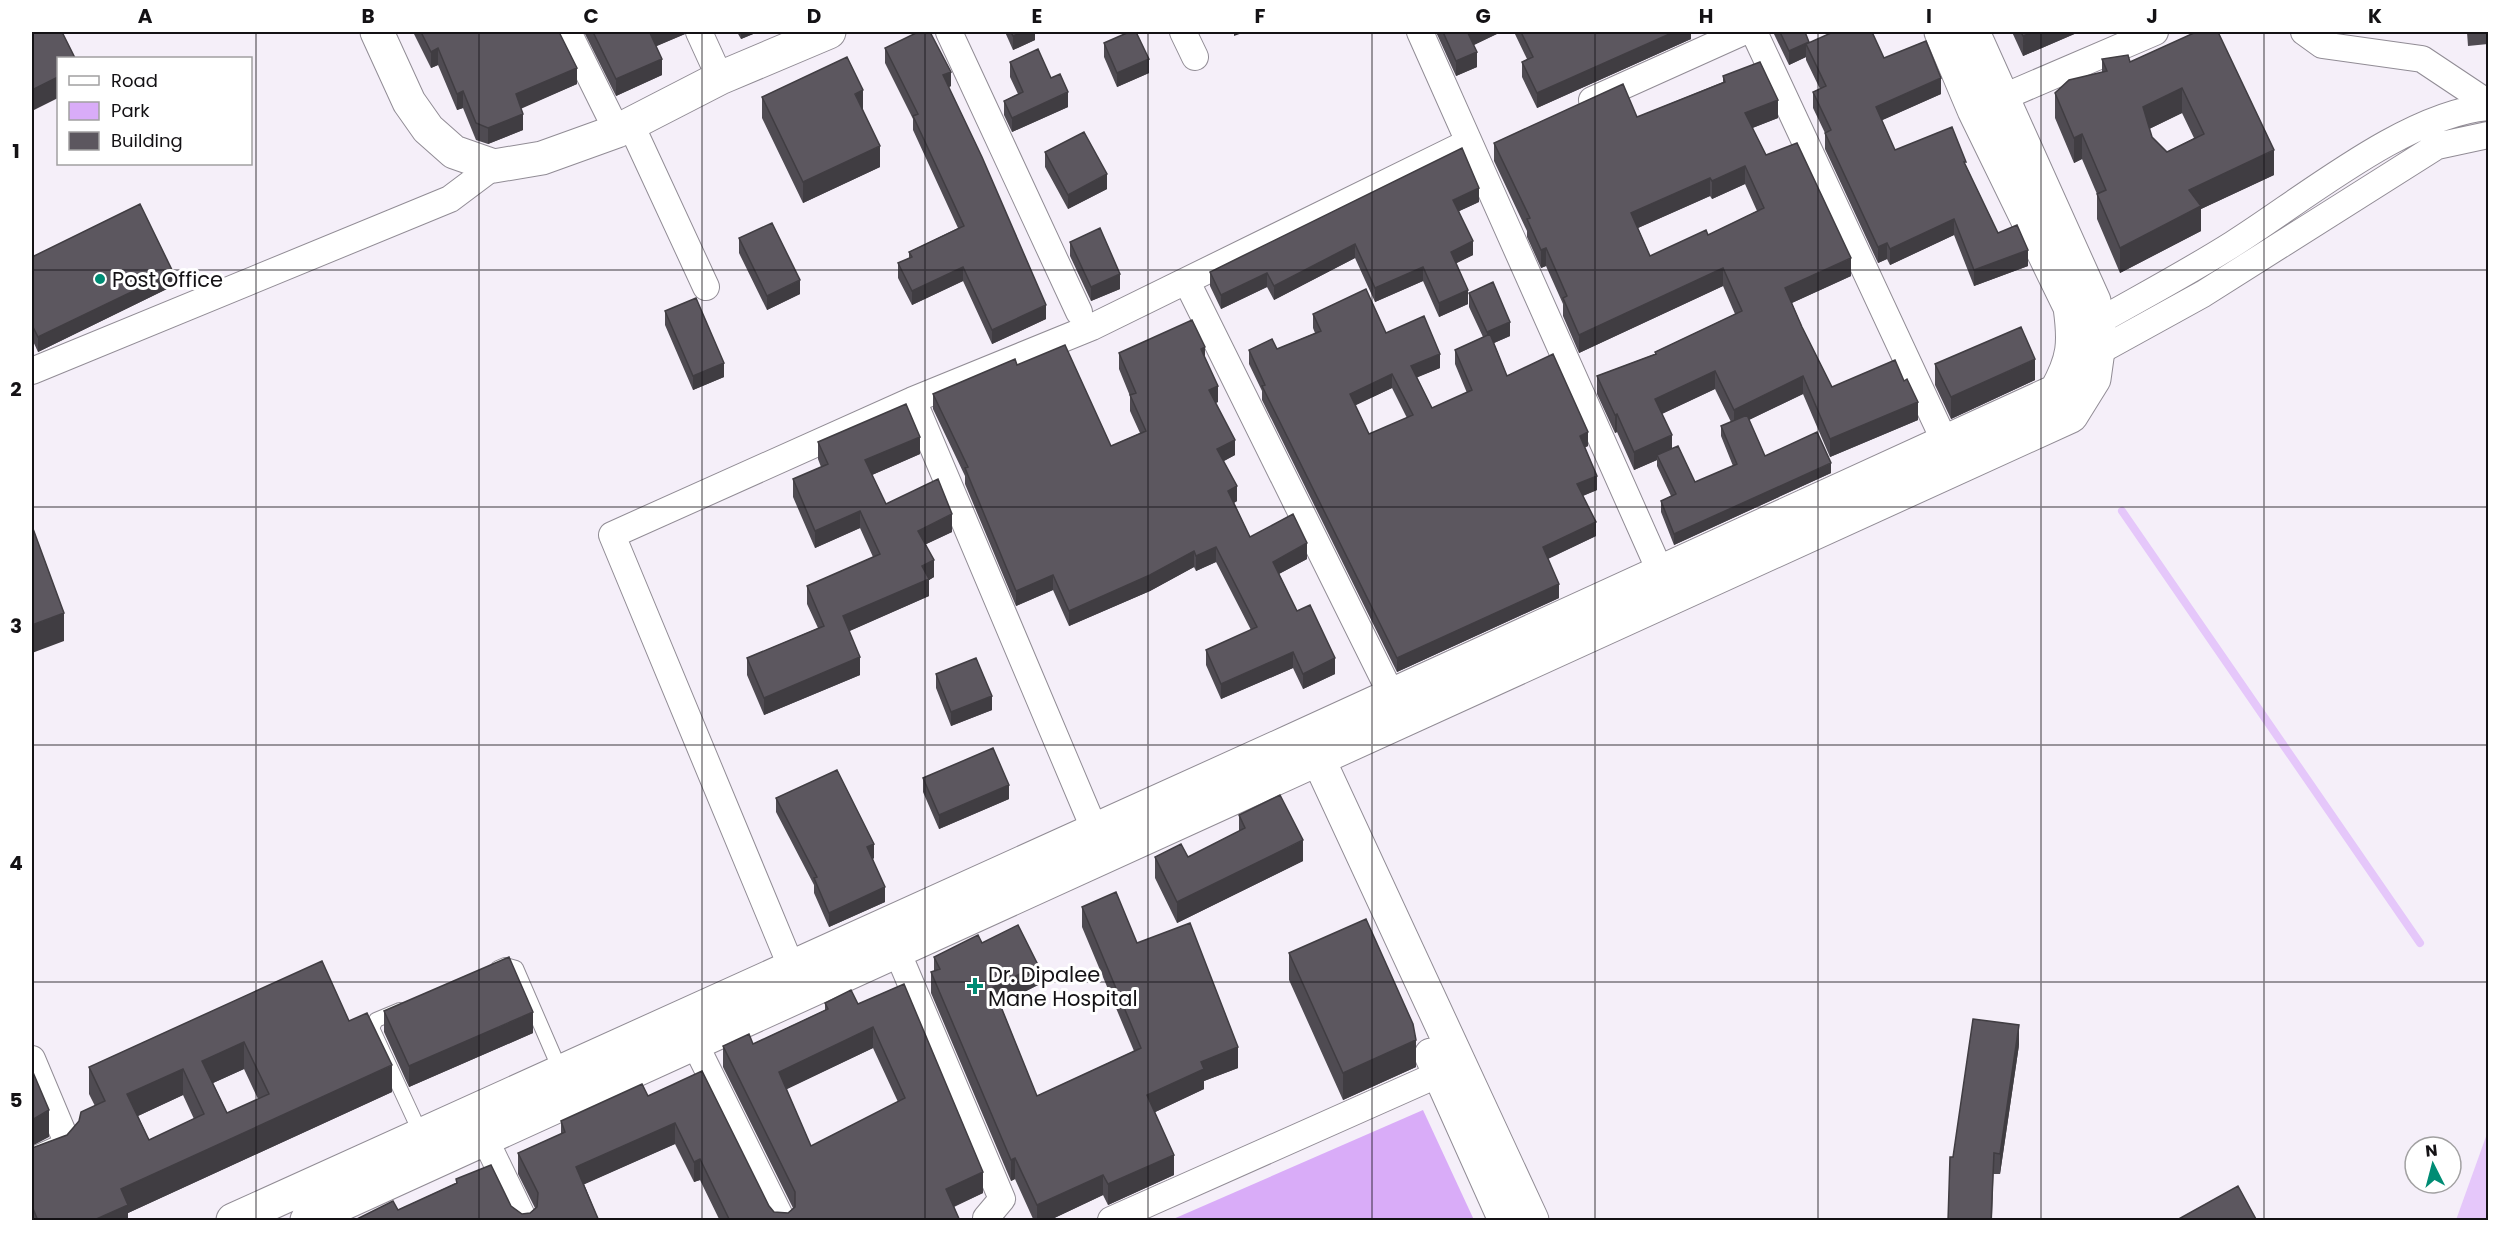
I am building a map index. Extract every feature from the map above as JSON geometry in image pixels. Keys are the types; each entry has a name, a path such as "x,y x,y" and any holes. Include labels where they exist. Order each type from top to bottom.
{"street":[{"path":"377,32 409,102 428,129 454,152 494,166"},
{"path":"568,32 624,128 706,287"},
{"path":"699,32 720,78"},
{"path":"32,371 450,199 494,166 542,158 624,128 720,78 828,32"},
{"path":"949,32 1079,312"},
{"path":"1183,32 1195,57"},
{"path":"1420,32 1479,146 1660,571"},
{"path":"1571,110 1743,32"},
{"path":"1754,32 1951,455"},
{"path":"1941,32 1988,103"},
{"path":"1973,32 1988,103 2085,344"},
{"path":"1988,103 2155,32"},
{"path":"2304,32 2322,45 2422,59 2488,105"},
{"path":"307,1221 485,1139 567,1085 1951,455 2056,390 2085,344 2224,249 2398,137 2437,119 2488,105"},
{"path":"2085,344 2203,294 2437,146 2488,135"},
{"path":"797,980 612,535 914,400 1092,327 1479,146"},
{"path":"1186,282 1398,707"},
{"path":"914,400 1100,842"},
{"path":"1398,707 1660,571 1951,455"},
{"path":"1304,750 1439,1074 1505,1221"},
{"path":"1304,750 1532,1221"},
{"path":"244,1218 421,1134 695,1044 797,980 897,951 1100,842"},
{"path":"897,951 1002,1198 986,1218 987,1221"},
{"path":"695,1044 782,1221"},
{"path":"32,1059 66,1140 61,1148 32,1161"},
{"path":"1111,1221 1439,1074"},
{"path":"485,1139 524,1221"}],"lane":[{"path":"483,974 505,965 516,968 567,1085"},
{"path":"408,1006 376,1020 372,1028 421,1134"}],"green space":[{"path":"1423,1110 1474,1220 1171,1220"}],"shaded area":[{"path":"2488,1131 2488,1220 2456,1220"}],"building":[{"path":"32,32 62,32 74,57 57,57 57,78 32,90"},
{"path":"421,32 559,32 577,68 516,94 523,114 488,128 476,123 463,91 457,94 438,48 431,52"},
{"path":"593,32 653,32 650,33 662,59 616,79"},
{"path":"918,32 930,32 951,72 943,75 982,157 1046,305 992,330 963,267 912,291 898,263 912,257 909,252 964,226 913,116 918,114 885,48"},
{"path":"1011,32 1023,32 1013,36"},
{"path":"1129,32 1136,32 1149,59 1117,73 1104,43"},
{"path":"1443,32 1470,32 1468,33 1477,52 1456,61"},
{"path":"1521,32 1674,32 1537,93 1522,62 1533,57"},
{"path":"1780,32 1805,32 1809,42 1789,51"},
{"path":"1833,32 1872,32 1884,58 1926,41 1941,78 1876,107 1895,150 1952,127 1966,162 1964,162 1998,233 2017,225 2028,250 1974,270 1954,219 1890,249 1887,243 1878,247 1825,133 1831,130 1813,92 1826,86 1806,44"},
{"path":"2021,32 2034,32 2023,36"},
{"path":"2196,32 2218,32 2274,150 2189,190 2201,206 2120,248 2097,194 2106,190 2082,134 2074,138 2055,93 2069,80 2107,71 2102,59 2128,55 2130,62","holes":["2182,88 2204,134 2167,152 2152,137 2143,107"]},
{"path":"1038,49 1051,78 1060,74 1068,92 1012,118 1004,101 1023,92 1010,62"},
{"path":"847,57 863,90 855,94 880,146 803,182 762,97"},
{"path":"1760,62 1778,100 1745,113 1766,155 1797,143 1851,258 1785,288 1832,387 1895,360 1904,381 1907,379 1918,402 1830,439 1803,376 1734,410 1715,371 1655,399 1672,435 1634,452 1597,376 1656,354 1655,352 1742,311 1723,268 1579,335 1563,298 1567,296 1546,248 1541,250 1527,219 1530,218 1494,143 1623,84 1637,117 1725,82 1723,76","holes":["1745,166 1764,208 1708,235 1706,230 1650,256 1631,213 1710,178 1712,181"]},
{"path":"1084,132 1107,174 1068,195 1045,152"},
{"path":"1462,148 1479,188 1453,200 1473,241 1451,252 1468,290 1439,303 1423,267 1375,288 1355,244 1274,286 1267,273 1221,295 1210,272"},
{"name":"Post Office","path":"140,204 173,272 38,337 32,325 32,257"},
{"path":"772,223 800,280 767,296 739,238"},
{"path":"1100,228 1120,274 1091,287 1070,242"},
{"path":"1493,282 1510,322 1487,332 1469,293"},
{"path":"1366,289 1386,333 1424,316 1440,354 1411,366 1432,408 1472,390 1455,350 1490,334 1507,376 1553,354 1588,432 1580,436 1597,476 1577,484 1596,522 1543,547 1559,584 1397,658 1262,386 1265,385 1249,350 1272,339 1277,349 1321,331 1313,314","holes":["1392,374 1413,415 1369,434 1350,394"]},
{"path":"696,298 724,363 693,376 665,311"},
{"path":"1192,320 1205,347 1201,349 1218,386 1209,390 1235,440 1217,449 1237,486 1228,491 1250,537 1293,514 1307,543 1273,562 1297,611 1310,605 1335,658 1303,674 1293,652 1221,684 1206,650 1257,627 1216,547 1196,556 1194,551 1150,575 1069,611 1053,575 1016,591 965,468 968,467 933,394 1015,359 1017,365 1065,345 1111,446 1146,431 1130,395 1136,393 1119,353"},
{"path":"2021,327 2035,359 1951,397 1935,364"},
{"path":"906,404 920,437 865,460 886,504 938,479 952,514 918,531 934,560 922,566 929,579 843,616 860,657 764,698 747,658 824,626 807,586 880,554 860,511 815,531 793,479 828,464 818,442"},
{"path":"1747,415 1765,456 1817,432 1831,463 1674,534 1661,501 1676,494 1657,455 1678,446 1695,482 1737,464 1721,426"},
{"path":"32,526 64,613 32,625"},
{"path":"976,658 992,696 951,712 936,674"},
{"path":"993,748 1009,785 939,815 923,778"},
{"path":"837,770 874,844 867,847 885,887 829,913 814,878 817,877 776,798"},
{"path":"1280,795 1303,840 1177,902 1155,857 1181,844 1188,857 1245,828 1239,815"},
{"path":"1116,892 1137,943 1190,923 1238,1047 1201,1062 1204,1069 1147,1095 1174,1155 1108,1184 1103,1175 1037,1205 1015,1158 1011,1160 931,972 940,969 934,957 978,935 982,943 1018,925 1038,965 993,987 1037,1096 1141,1048 1082,907"},
{"path":"1366,919 1413,1024 1416,1040 1343,1073 1289,953"},
{"path":"509,957 533,1012 409,1066 384,1011"},
{"path":"322,961 349,1021 367,1013 392,1065 121,1189 128,1205 92,1221 38,1221 32,1206 32,1148 67,1135 79,1121 81,1112 105,1101 89,1067","holes":["244,1042 269,1094 227,1113 202,1061","183,1069 204,1114 149,1140 127,1094"]},
{"path":"904,984 983,1172 946,1189 960,1221 730,1221 700,1159 694,1162 675,1123 576,1167 599,1221 472,1221 471,1219 468,1221 353,1221 393,1201 398,1210 457,1183 456,1179 491,1165 511,1206 522,1214 530,1213 537,1207 538,1193 518,1153 565,1132 561,1121 642,1084 648,1096 702,1071 769,1206 774,1212 788,1213 795,1207 795,1192 723,1046 749,1034 753,1044 828,1009 825,1003 851,990 858,1004","holes":["873,1027 905,1098 811,1146 779,1072"]},
{"path":"1973,1019 2019,1025 2000,1154 1994,1153 1991,1221 1948,1221 1950,1157 1953,1157"},
{"path":"32,1070 49,1110 32,1120"},
{"path":"2238,1186 2257,1221 2175,1221"}],"waterway":[{"path":"2122,511 2420,943"}],"place":[{"name":"Post Office","path":"100,279"},
{"name":"Dr. Dipalee Mane Hospital","path":"975,986"}]}
